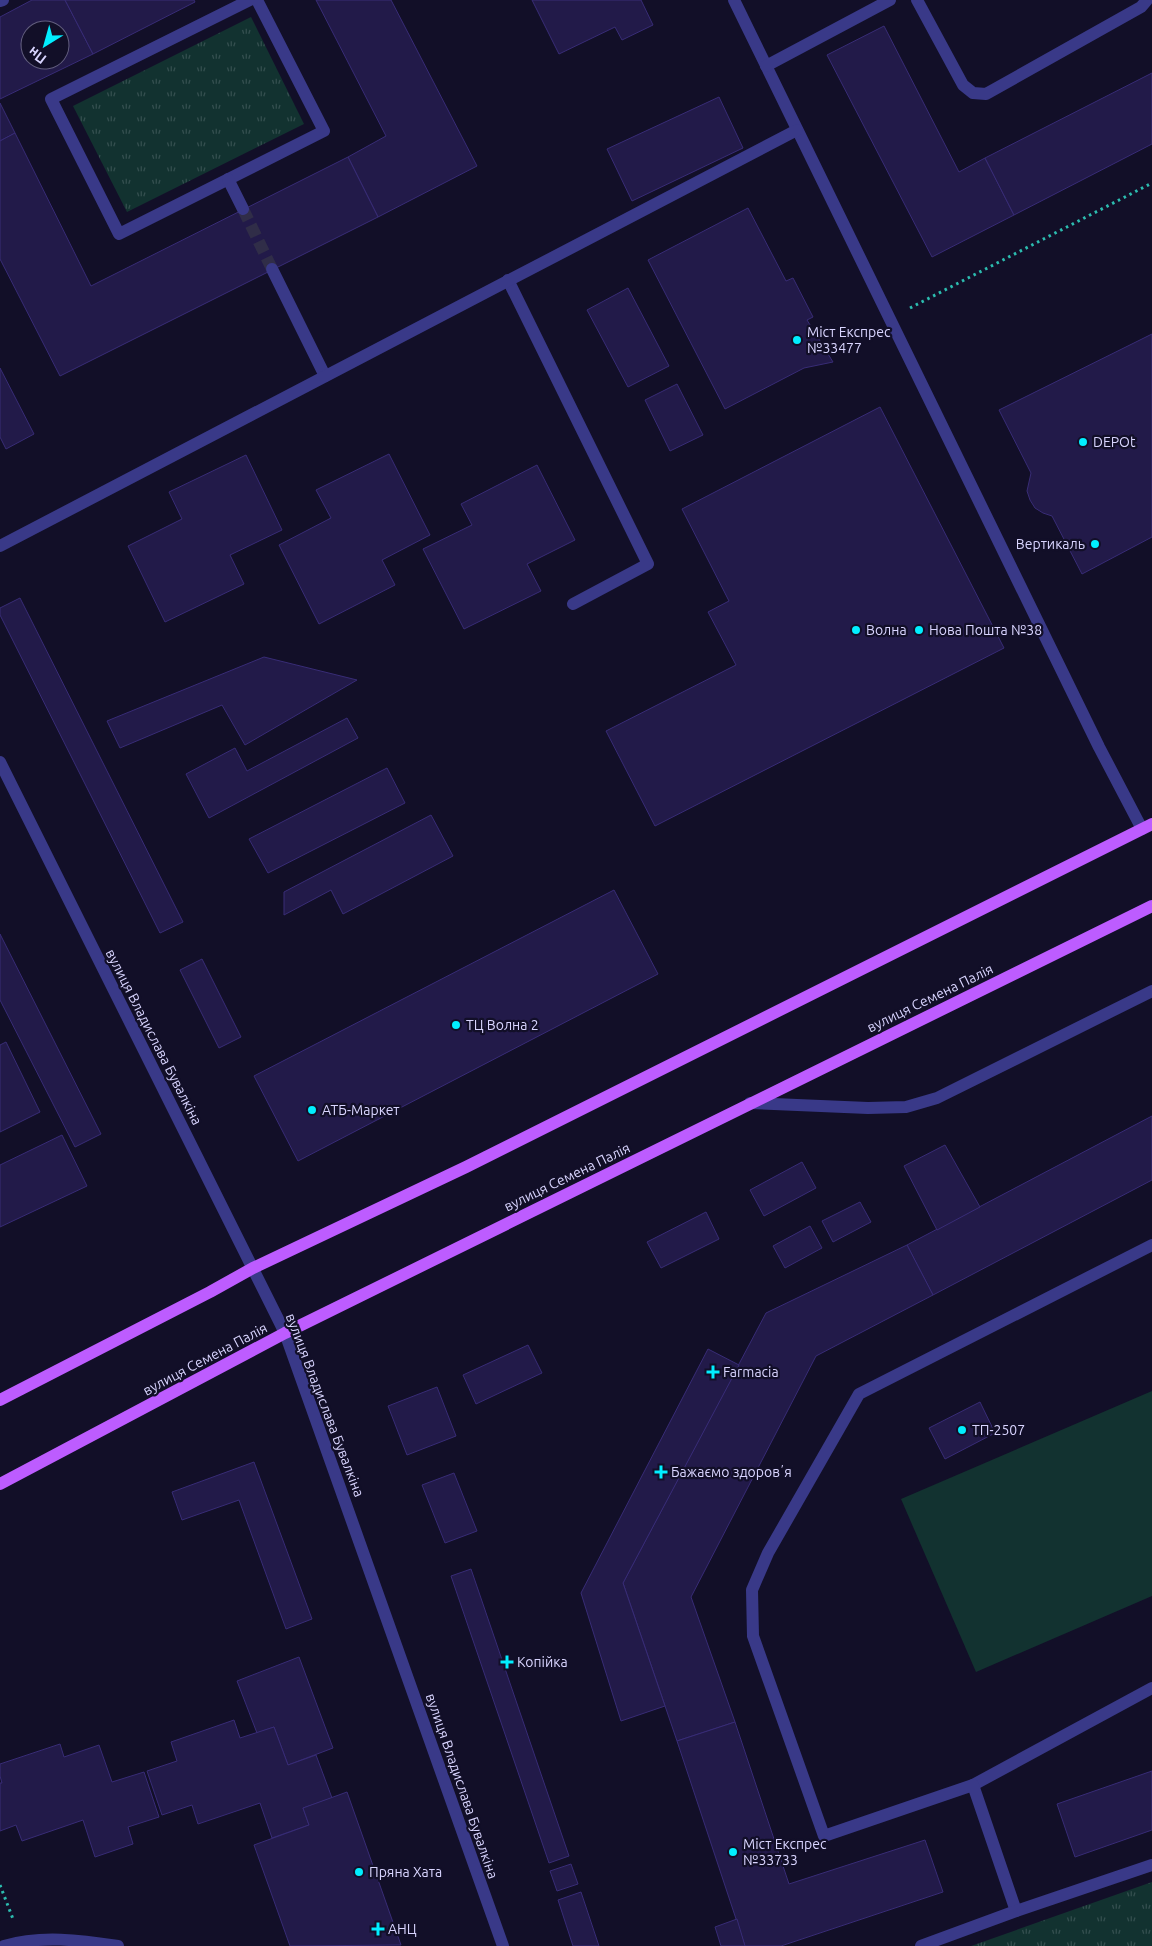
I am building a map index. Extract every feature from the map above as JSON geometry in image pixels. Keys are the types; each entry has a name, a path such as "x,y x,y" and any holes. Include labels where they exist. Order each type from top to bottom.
{"main road":[{"path":"0,1400 253,1268 466,1167 1147,826"},
{"name":"вулиця Семена Палія","path":"0,1484 285,1333 1152,906"}],"street":[{"path":"250,0 51,99 119,234 324,132 257,0"},
{"path":"734,0 1099,747 1147,826"},
{"path":"766,66 890,0"},
{"path":"917,0 963,85 974,93 986,94 1141,7 1147,0"},
{"path":"0,546 797,130"},
{"path":"228,179 243,209"},
{"path":"272,269 325,376"},
{"path":"508,280 648,564 573,604"},
{"name":"вулиця Владислава Бувалкіна","path":"0,762 285,1333 503,1946"},
{"path":"750,1103 868,1108 906,1107 937,1098 1152,991"},
{"path":"1152,1245 859,1394 768,1552 752,1590 753,1636 824,1836 973,1786 1152,1688"},
{"path":"973,1786 1016,1911"},
{"path":"921,1946 1152,1864"},
{"path":"4,1946 21,1941 56,1940 118,1946"}],"path":[{"path":"890,319 1152,183"},
{"path":"0,1885 21,1941"}],"green space":[{"path":"251,17 304,124 127,212 73,106"},
{"path":"1152,1391 1152,1596 976,1672 901,1499"},
{"path":"1152,1882 1152,1946 971,1946"}],"building":[{"path":"32,0 65,0 93,54 70,65 70,20 20,20 20,70 60,70 0,99 0,17"},
{"path":"65,0 194,0 195,2 93,54"},
{"path":"316,0 391,0 477,166 378,217 348,157 386,136"},
{"path":"532,0 641,0 653,25 622,40 615,27 559,54"},
{"path":"884,26 959,172 985,158 1014,215 932,257 827,55"},
{"path":"1152,73 1152,144 1014,215 985,158"},
{"path":"719,97 743,148 632,201 607,149"},
{"path":"0,103 15,133 0,141"},
{"path":"15,133 91,286 348,157 378,217 60,376 0,259 0,141"},
{"path":"748,208 786,281 793,278 813,317 807,320 833,362 804,368 725,409 648,260"},
{"path":"628,288 669,366 628,387 587,310"},
{"name":"DEPOt","path":"1152,334 1152,537 1082,574 1052,516 1035,508 1030,500 1027,491 1031,473 999,410"},
{"path":"0,368 34,434 6,449 0,437"},
{"path":"677,384 703,435 670,451 645,400"},
{"name":"Волна","path":"880,407 1004,648 655,826 606,731 736,665 708,612 729,601 682,509"},
{"path":"389,454 430,535 382,560 395,585 319,624 279,545 331,518 316,490"},
{"path":"246,455 282,530 230,555 244,584 165,622 128,546 182,519 169,492"},
{"path":"537,465 575,540 527,564 541,591 464,629 423,549 472,525 461,504"},
{"path":"20,598 183,922 160,933 0,615 0,608"},
{"path":"264,657 357,680 245,745 222,705 120,748 107,721"},
{"path":"347,718 358,738 209,818 186,774 235,748 247,771"},
{"path":"387,768 405,803 268,873 249,839"},
{"path":"431,815 453,856 343,914 331,890 284,915 284,892"},
{"name":"ТЦ Волна 2","path":"614,890 658,974 298,1161 254,1076"},
{"path":"0,934 101,1134 75,1147 0,1000"},
{"path":"202,959 241,1037 219,1048 180,970"},
{"path":"6,1042 40,1112 0,1132 0,1045"},
{"path":"1152,1116 1152,1180 933,1295 907,1245"},
{"path":"62,1135 87,1186 0,1227 0,1165"},
{"path":"945,1145 980,1207 937,1230 904,1166"},
{"path":"802,1162 816,1188 764,1216 750,1190"},
{"path":"860,1202 871,1222 833,1242 822,1221"},
{"path":"706,1212 719,1239 661,1268 647,1242"},
{"path":"810,1226 822,1248 785,1268 773,1246"},
{"path":"907,1245 933,1295 816,1356 691,1597 735,1722 677,1741 623,1583 766,1313"},
{"path":"528,1345 542,1373 476,1404 463,1375"},
{"path":"708,1349 739,1365 623,1583 665,1706 621,1721 581,1593"},
{"path":"437,1387 456,1436 407,1455 388,1406"},
{"name":"ТП-2507","path":"980,1402 995,1433 945,1459 929,1428"},
{"path":"254,1462 312,1619 286,1629 239,1500 182,1520 172,1492"},
{"path":"454,1473 477,1531 445,1543 422,1485"},
{"path":"471,1569 569,1856 549,1863 451,1576"},
{"path":"299,1657 333,1748 288,1765 274,1727 257,1733 237,1681"},
{"path":"234,1720 240,1738 274,1727 288,1765 316,1755 332,1798 303,1808 309,1825 272,1838 260,1803 198,1824 192,1805 162,1815 147,1771 177,1761 171,1742"},
{"path":"735,1722 789,1884 925,1840 943,1892 781,1946 745,1946 677,1741"},
{"path":"60,1744 64,1757 99,1745 112,1782 144,1772 159,1817 128,1827 133,1844 95,1857 83,1820 22,1841 16,1825 0,1831 0,1783 2,1783 0,1764"},
{"path":"1152,1771 1152,1830 1075,1857 1057,1804"},
{"path":"347,1792 401,1945 290,1946 254,1845 309,1825 303,1808"},
{"path":"571,1864 578,1884 557,1891 550,1871"},
{"path":"581,1892 599,1946 573,1946 558,1900"},
{"path":"737,1919 745,1946 721,1946 715,1927"}],"tunnel":[{"path":"243,209 272,269"}],"place":[{"name":"Міст Експрес №33477","path":"797,340"},
{"name":"DEPOt","path":"1083,442"},
{"name":"Вертикаль","path":"1095,544"},
{"name":"Волна","path":"856,630"},
{"name":"Нова Пошта №38","path":"919,630"},
{"name":"ТЦ Волна 2","path":"456,1025"},
{"name":"АТБ-Маркет","path":"312,1110"},
{"name":"Farmacia","path":"713,1372"},
{"name":"ТП-2507","path":"962,1430"},
{"name":"Бажаємо здоровʼя","path":"661,1472"},
{"name":"Копійка","path":"507,1662"},
{"name":"Міст Експрес №33733","path":"733,1852"},
{"name":"Пряна Хата","path":"359,1872"},
{"name":"АНЦ","path":"378,1929"}]}
